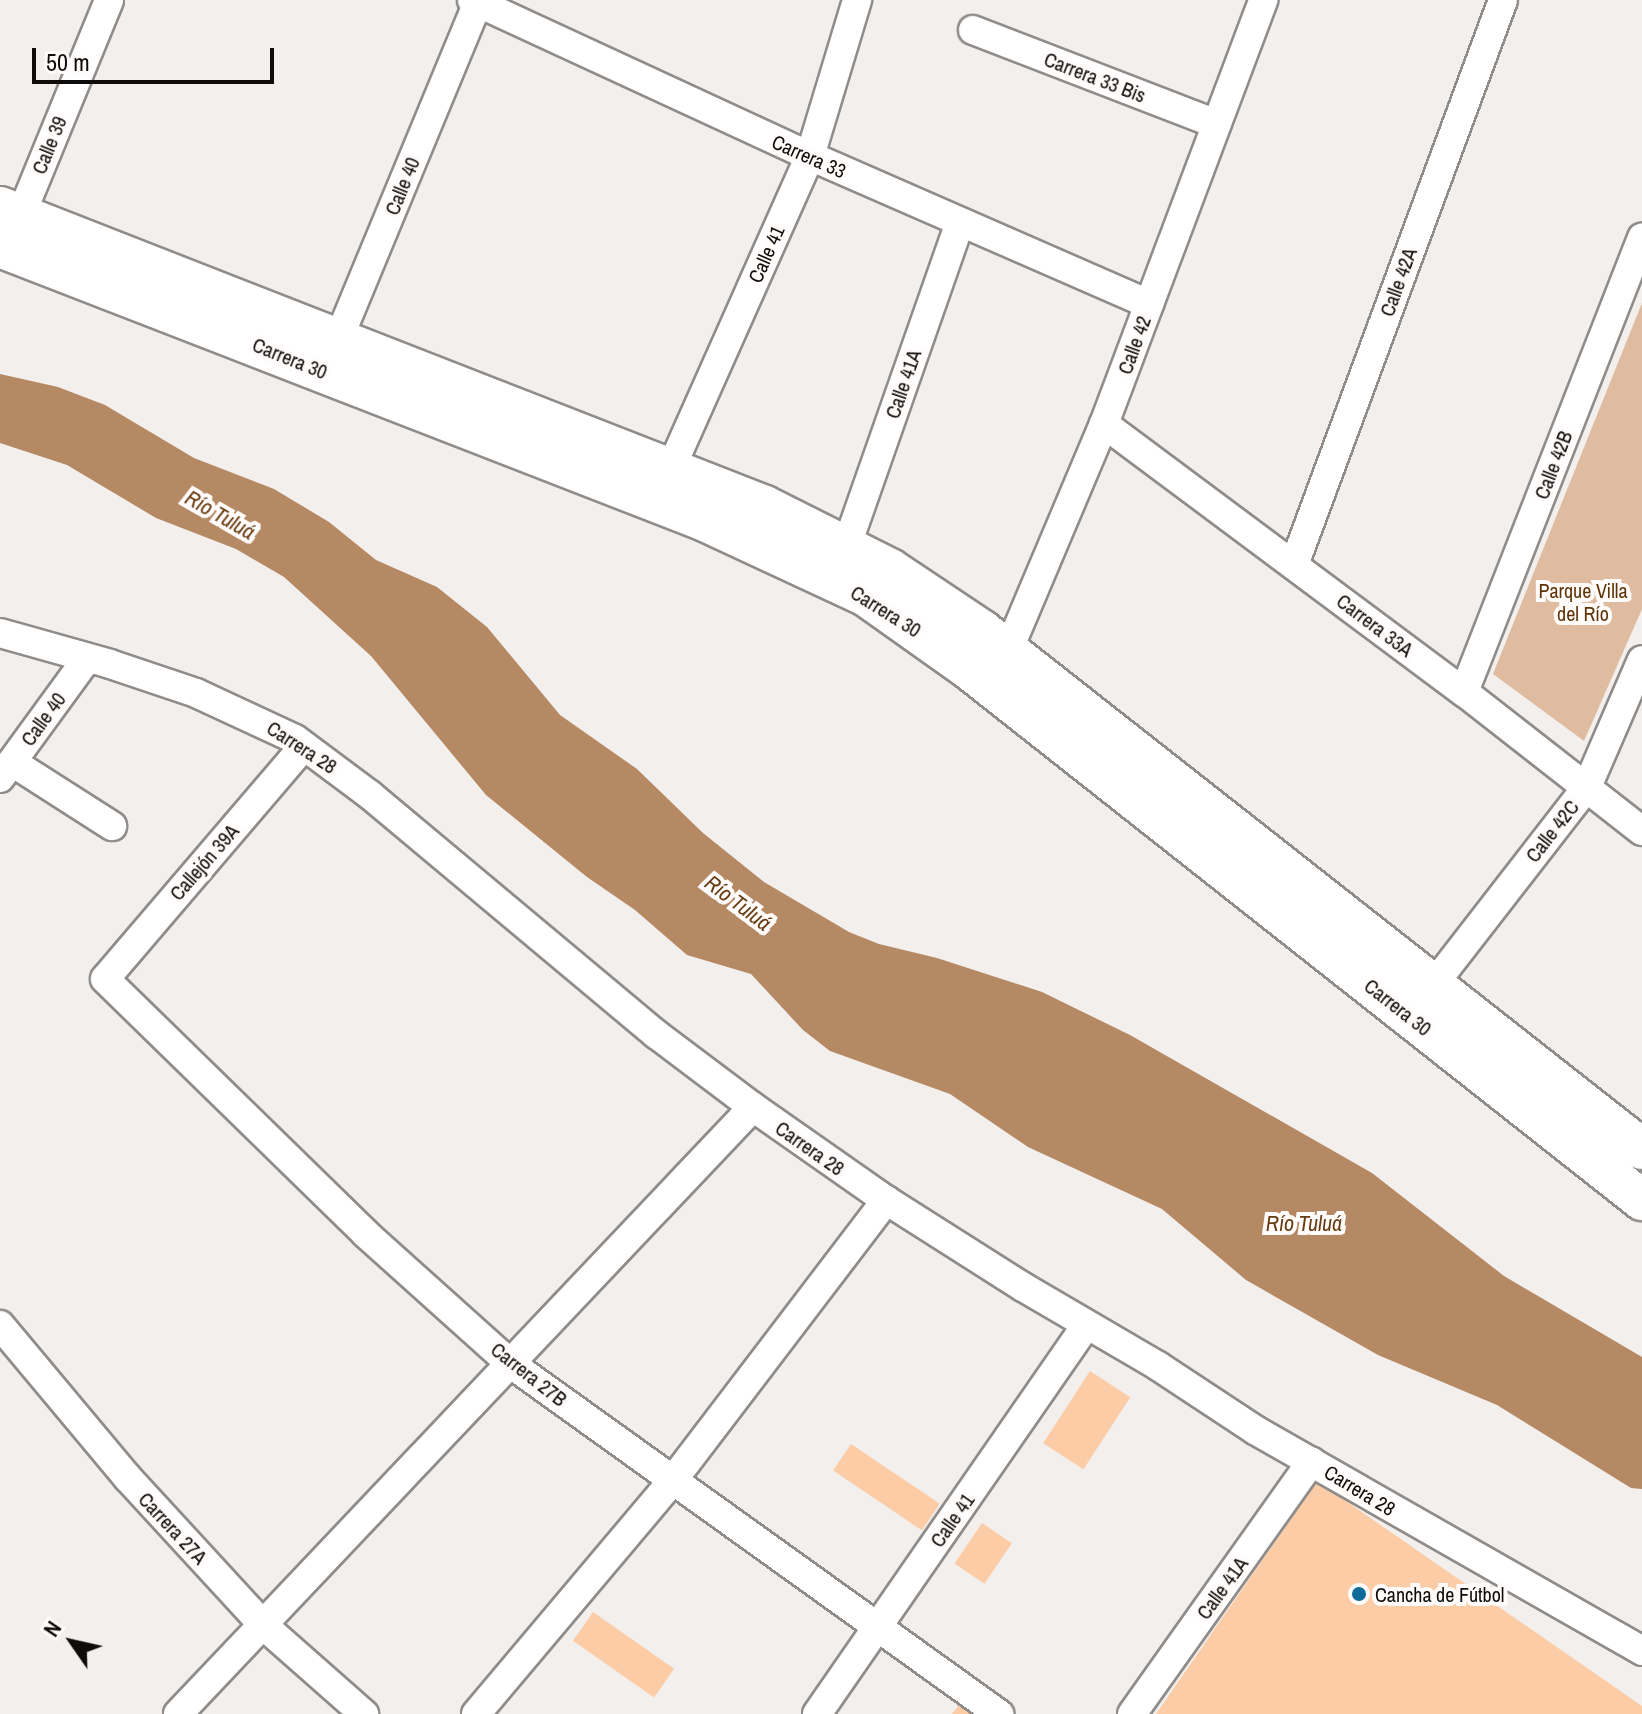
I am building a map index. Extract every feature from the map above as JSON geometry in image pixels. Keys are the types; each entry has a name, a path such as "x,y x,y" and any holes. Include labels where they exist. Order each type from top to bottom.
{"main road":[{"name":"Carrera 30","path":"5,227 664,485 765,506 847,545 931,594 996,666 1437,1038 1642,1200"},
{"name":"Carrera 30","path":"664,485 762,545 866,596 917,629 996,666 1448,995 1642,1149"},
{"path":"1437,1038 1448,995"}],"street":[{"name":"Calle 39","path":"5,227 109,0"},
{"name":"Calle 41","path":"664,485 810,156 857,0"},
{"name":"Calle 42","path":"996,666 1104,424 1263,0"},
{"name":"Calle 42A","path":"1294,565 1503,0"},
{"name":"Carrera 33","path":"476,1 810,156 1149,304"},
{"name":"Calle 40","path":"332,356 476,1"},
{"name":"Carrera 33 Bis","path":"973,30 1217,124"},
{"name":"Calle 41A","path":"847,545 960,223"},
{"name":"Calle 42B","path":"1464,692 1642,238"},
{"name":"Carrera 33A","path":"1104,424 1464,692 1642,831"},
{"name":"Carrera 28","path":"0,633 86,660 110,664 196,693 255,718 304,746 370,795 615,1001 753,1107 886,1200 1312,1461 1642,1651"},
{"name":"Calle 40","path":"6,770 86,660"},
{"name":"Calle 42C","path":"1448,995 1587,787 1642,660"},
{"name":"Callejón 39A","path":"105,979 304,746"},
{"path":"6,770 112,826"},
{"name":"Carrera 27B","path":"105,979 366,1234 511,1364 999,1714"},
{"path":"178,1714 753,1107"},
{"path":"476,1714 673,1480 886,1200"},
{"name":"Carrera 27A","path":"0,1325 128,1478 263,1625 364,1714"},
{"name":"Calle 41","path":"817,1714 1086,1325"},
{"name":"Calle 41A","path":"1132,1714 1312,1461"}],"green space":[{"name":"Parque Villa del Río","path":"1642,303 1642,609 1584,741 1493,674"}],"water":[{"name":"Río Tuluá","path":"0,374 58,387 105,405 194,458 274,489 329,522 376,560 437,587 487,627 560,715 637,769 703,833 764,882 849,932 879,944 937,958 1042,992 1130,1035 1372,1173 1504,1276 1642,1357 1642,1489 1631,1488 1497,1405 1378,1355 1246,1280 1162,1209 1028,1147 950,1094 830,1051 803,1030 751,974 687,955 635,910 587,877 486,795 371,656 284,577 236,549 156,518 67,465 0,443"}],"building":[{"path":"1090,1371 1130,1397 1083,1469 1043,1443"},
{"path":"851,1444 940,1504 922,1530 833,1471"},
{"name":"Cancha de Fútbol","path":"1317,1481 1642,1706 1642,1714 1156,1714"},
{"path":"982,1523 1012,1543 984,1584 955,1564"},
{"path":"593,1612 674,1669 654,1697 573,1641"},
{"path":"961,1702 978,1714 952,1714"}],"place":[{"name":"Cancha de Fútbol","path":"1359,1594"}]}
